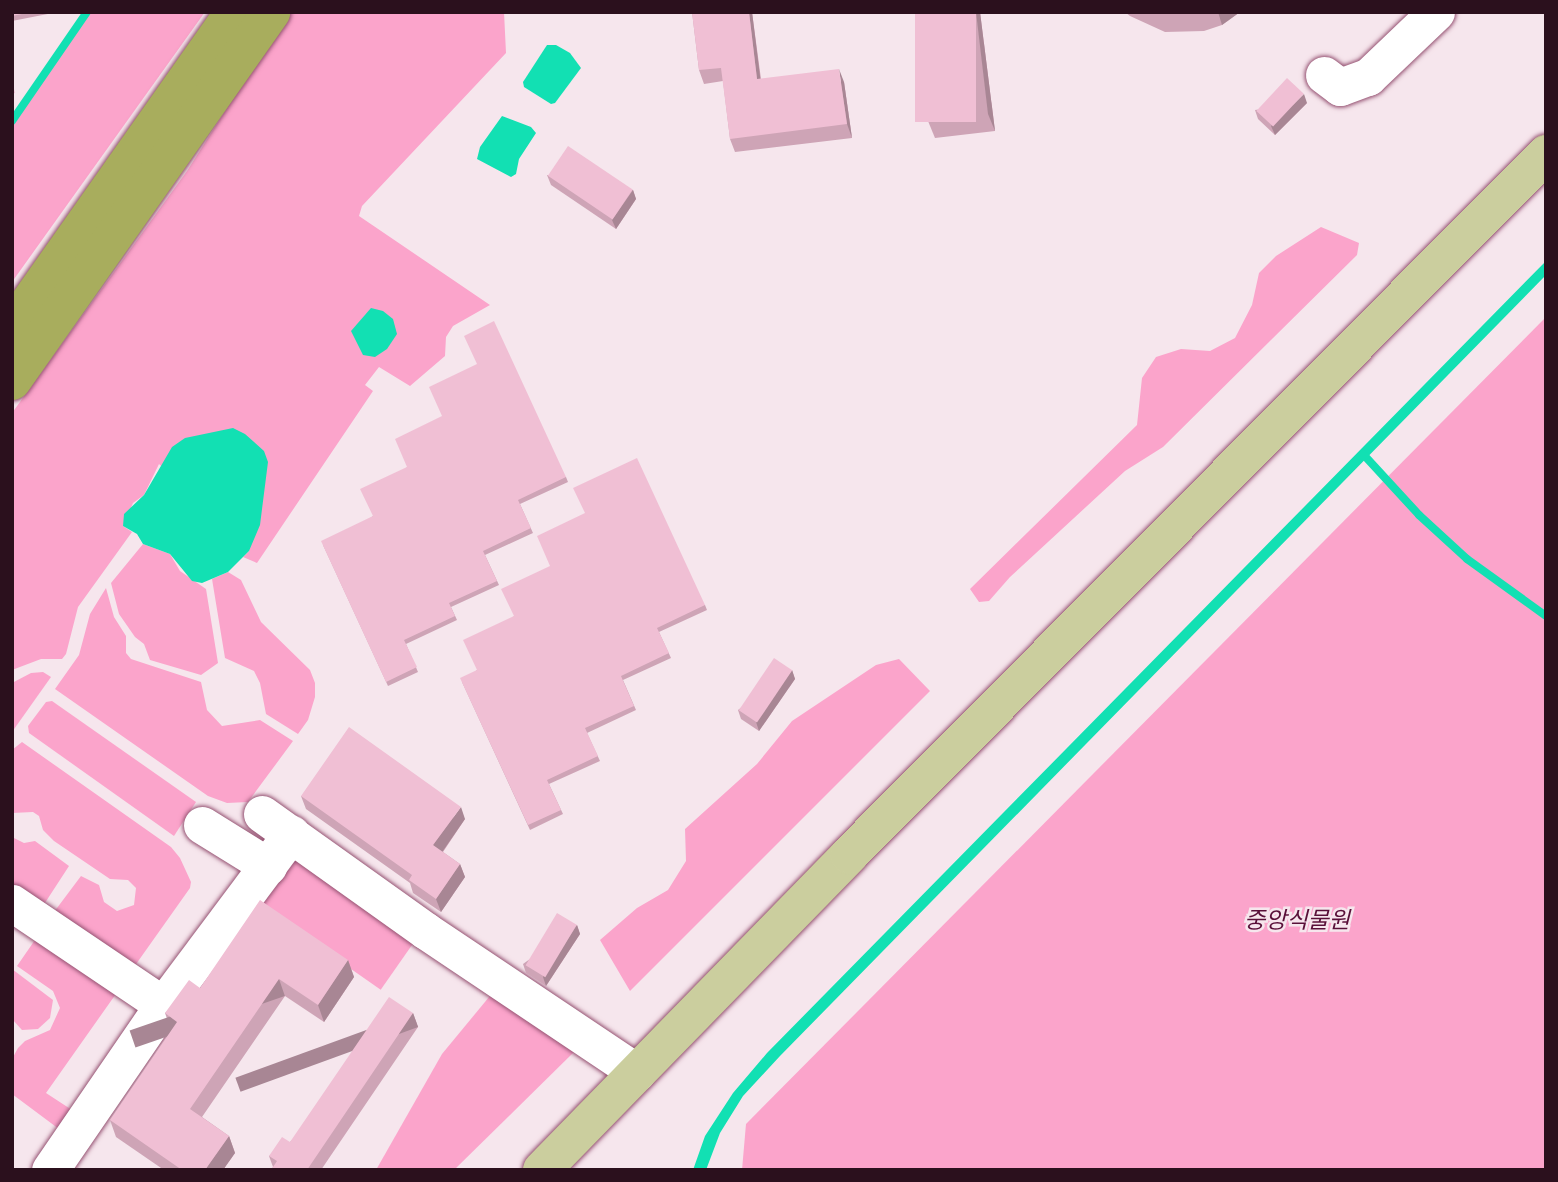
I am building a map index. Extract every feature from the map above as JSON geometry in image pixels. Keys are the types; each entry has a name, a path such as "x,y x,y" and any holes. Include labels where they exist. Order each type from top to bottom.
{"highway":[{"path":"12,327 234,12"},
{"path":"12,381 271,12"}],"main road":[{"path":"542,1170 1546,154"}],"street":[{"path":"1324,75 1340,86 1368,78 1436,12"},
{"path":"50,1170 163,1005 268,866 277,824 426,931 637,1072"},
{"path":"202,825 268,866"},
{"path":"12,903 163,1005"}],"green space":[{"path":"91,12 205,12 12,282 12,125"},
{"path":"288,12 504,12 506,53 362,206 359,216 490,305 453,326 446,337 445,356 410,386 379,367 365,385 373,391 257,563 243,557 249,551 159,464 144,495 133,503 123,526 132,532 78,607 66,654 62,659 41,659 12,670 12,413 187,171"},
{"path":"1321,227 1359,243 1357,255 1163,447 1125,471 1010,577 989,601 979,602 970,589 1137,425 1142,378 1156,357 1181,349 1210,351 1235,338 1252,305 1259,273 1276,256"},
{"name":"중앙식물원","path":"1546,317 1546,1170 742,1170 746,1124"},
{"path":"143,544 170,554 180,571 206,589 218,663 201,675 150,660 144,644 135,637 119,614 111,583"},
{"path":"228,572 241,580 261,622 310,670 315,683 315,697 308,720 298,734 266,714 260,683 254,671 225,658 212,579"},
{"path":"106,588 114,617 126,636 126,653 131,659 201,682 207,710 222,726 260,720 293,741 248,802 227,803 208,796 55,689 79,655 90,614"},
{"path":"899,659 930,691 630,991 600,940 637,908 668,890 686,861 685,829 757,764 792,721 876,665"},
{"path":"43,672 51,677 12,732 12,683 31,673"},
{"path":"52,701 196,802 174,836 29,733 28,726 46,702"},
{"path":"22,742 171,847 180,858 191,882 190,888 134,967 51,916 81,876 99,885 104,902 117,911 134,905 136,888 128,880 110,879 54,841 43,830 39,816 33,812 12,813 12,750"},
{"path":"12,837 24,843 35,841 69,866 41,909 12,890"},
{"path":"297,853 417,937 381,990 260,905"},
{"path":"37,937 118,991 46,1093 72,1110 63,1132 12,1094 12,1059 18,1048 25,1041 50,1030 60,1008 53,991 17,966"},
{"path":"12,969 53,1000 50,1018 38,1029 22,1030 12,1019"},
{"path":"494,991 575,1051 454,1170 376,1170 442,1054"}],"shaded area":[{"path":"547,45 556,45 570,53 581,68 555,103 551,104 524,87 523,82"},
{"path":"502,116 531,127 536,133 519,159 516,174 511,177 477,159 480,147"},
{"path":"1546,261 1546,275 780,1056 743,1096 720,1133 706,1170 693,1170 705,1136 733,1093 767,1053"},
{"path":"371,308 383,311 393,319 397,334 387,349 375,357 363,355 351,331"},
{"path":"233,428 245,434 264,451 268,462 260,525 249,551 228,572 202,583 192,581 170,554 143,544 137,534 123,526 124,514 144,495 172,447 185,438"}],"building":[{"path":"12,12 32,12 12,16"},
{"path":"692,12 749,12 757,79 839,69 847,124 730,139 721,68 699,70"},
{"path":"915,12 976,12 976,122 915,122"},
{"path":"1154,12 1202,12 1159,14"},
{"path":"1287,78 1304,94 1273,127 1256,111"},
{"path":"568,146 633,190 613,219 548,176"},
{"path":"494,321 566,477 518,500 531,528 483,551 497,581 449,603 455,616 404,640 417,667 386,682 321,541 373,516 360,489 407,467 395,439 442,416 429,387 477,364 464,336"},
{"path":"637,458 705,605 657,628 669,653 621,676 634,706 585,728 598,756 547,780 561,810 528,825 460,678 477,670 463,640 514,616 501,589 550,566 537,536 585,513 573,488"},
{"path":"774,658 792,670 757,723 739,710"},
{"path":"349,727 461,807 433,845 460,864 436,899 409,880 412,875 301,796"},
{"path":"260,900 348,960 318,1005 279,979 190,1109 229,1136 205,1170 182,1170 110,1120 177,1022 165,1013 189,980 200,988"},
{"path":"557,913 577,925 545,977 526,965"},
{"path":"389,997 413,1013 307,1170 271,1170 277,1161 269,1156 282,1137 290,1142"}],"waterway":[{"path":"12,121 87,12"},
{"path":"1363,454 1419,515 1467,559 1546,616"}]}
